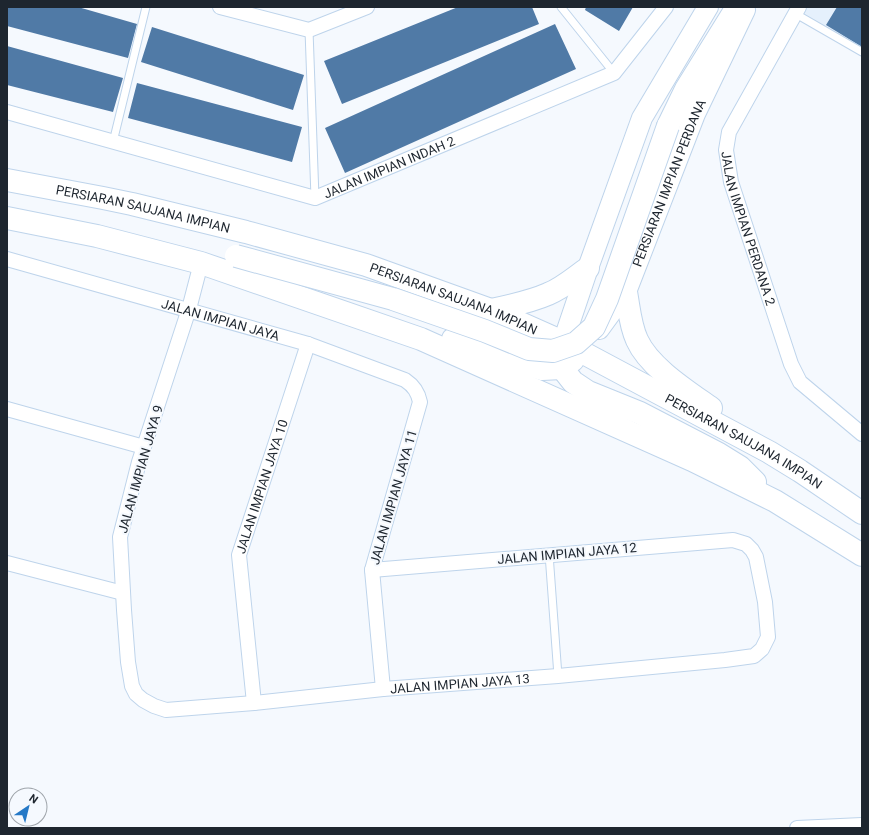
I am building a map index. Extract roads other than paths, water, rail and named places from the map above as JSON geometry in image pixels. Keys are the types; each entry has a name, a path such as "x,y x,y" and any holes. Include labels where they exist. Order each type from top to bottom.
{"highway":[{"path":"7,218 97,236 236,256 393,299 485,331 529,349 553,351 576,343 594,327 607,299 668,126 686,89 737,7"},
{"name":"PERSIARAN SAUJANA IMPIAN","path":"7,180 103,198 254,234 366,265 491,310 571,346 769,452 862,513"},
{"path":"97,236 201,263 421,339 692,460 775,501 862,555"},
{"path":"491,310 522,303 548,294 567,284 588,268"},
{"path":"626,292 630,317 637,340 650,359 670,378 769,452"},
{"path":"421,339 445,337 542,369 562,368"},
{"path":"571,346 560,360 562,368 573,382 588,392 640,413 719,454 740,467 775,501"}],"street":[{"path":"220,7 250,11 309,30 366,7"},
{"name":"JALAN IMPIAN INDAH 2","path":"7,112 315,198 614,73 666,7"},
{"path":"571,346 588,268 642,118 708,7"},
{"name":"PERSIARAN IMPIAN PERDANA","path":"571,346 601,328 626,292 695,114 746,7"},
{"name":"JALAN IMPIAN PERDANA 2","path":"798,10 729,132 726,150 731,182 791,364 800,382 862,434"},
{"name":"JALAN IMPIAN JAYA","path":"7,259 189,309 308,344 405,380 415,389 419,395 420,402"},
{"name":"JALAN IMPIAN JAYA 9","path":"143,700 136,694 132,686 128,662 120,537 144,447 189,309 201,263"},
{"name":"JALAN IMPIAN JAYA 10","path":"254,703 239,555 308,344"},
{"name":"JALAN IMPIAN JAYA 11","path":"383,688 372,570 420,402"},
{"path":"7,409 144,447"},
{"name":"JALAN IMPIAN JAYA 12","path":"372,570 549,554 733,540 746,544 756,556 765,602 768,637"},
{"path":"7,563 123,593"},
{"name":"JALAN IMPIAN JAYA 13","path":"143,700 166,710 254,703 383,688 558,676 725,660 754,656 762,649 768,637"},
{"path":"797,828 862,825"}],"lane":[{"path":"113,142 146,7"},
{"path":"561,7 614,73"},
{"path":"798,10 862,52"},
{"path":"309,30 315,198"},
{"path":"549,554 558,676"}]}
